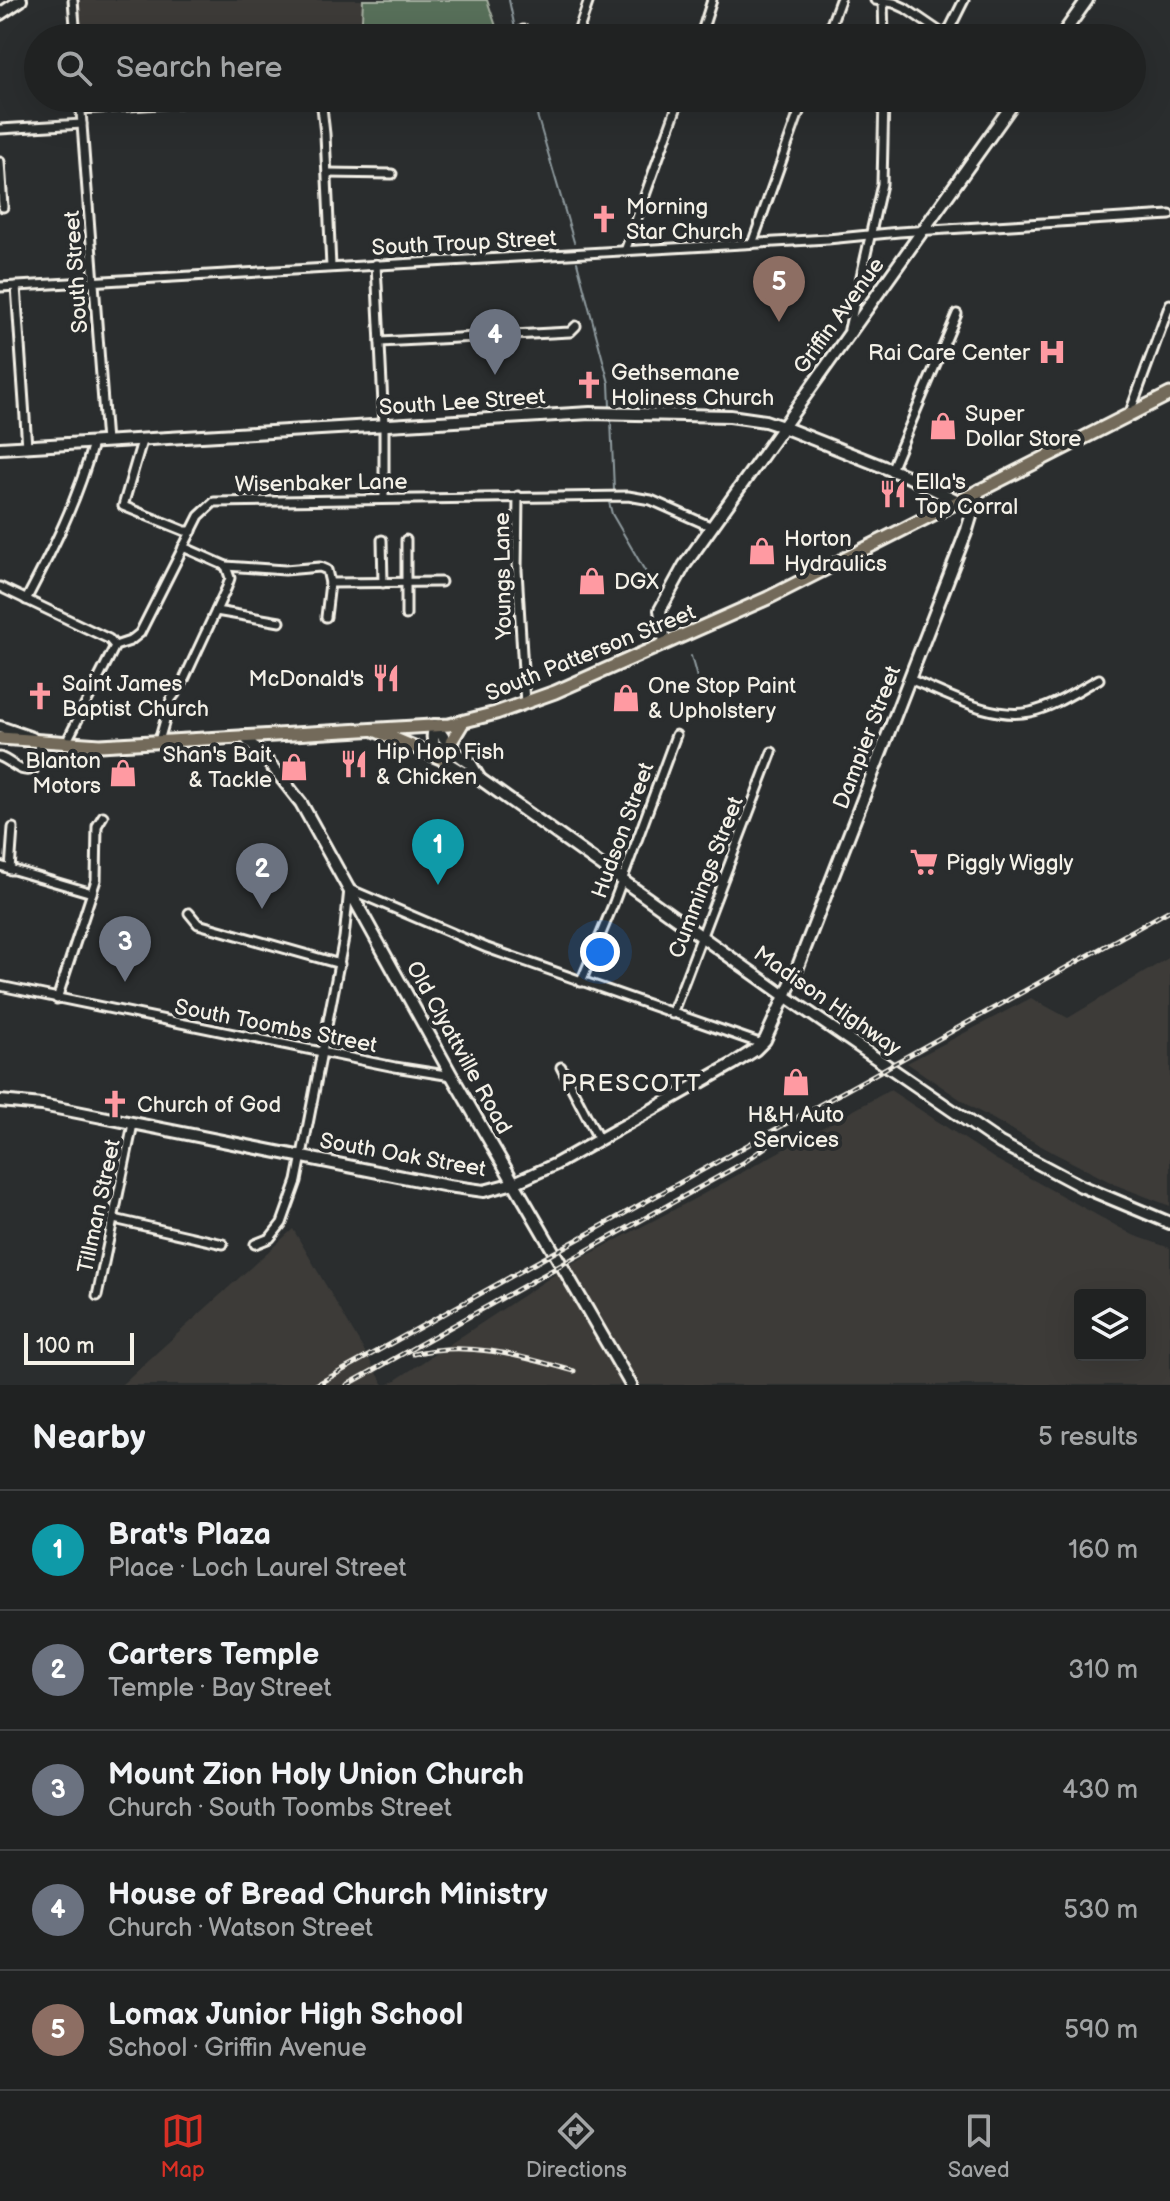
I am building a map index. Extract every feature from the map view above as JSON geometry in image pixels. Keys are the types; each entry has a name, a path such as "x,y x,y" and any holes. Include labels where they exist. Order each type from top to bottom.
{"main road":[{"path":"0,14 19,0"},
{"path":"1070,24 1087,0"},
{"name":"Griffin Avenue","path":"665,643 660,619 662,603 684,566 1007,112"},
{"name":"South Patterson Street","path":"0,738 100,745 435,725 463,722 525,704 768,598 1170,394"},
{"name":"South Lee Street","path":"0,448 622,413 730,416 783,427 891,470 958,501"},
{"name":"Dampier Street","path":"785,996 967,530 979,490"},
{"path":"449,755 451,742 463,722"},
{"path":"435,725 432,745 449,755"},
{"path":"0,727 41,741"},
{"path":"369,728 449,755"},
{"name":"Old Clyattville Road","path":"244,736 301,803 452,1076 631,1385"},
{"name":"Madison Highway","path":"449,755 466,774 480,779 785,996 1020,1155 1108,1199 1170,1223"},
{"path":"762,1044 785,996"},
{"name":"South Oak Street","path":"0,1101 42,1105 484,1191 514,1183 599,1140 733,1064 762,1044"}],"street":[{"path":"73,0 75,24"},
{"path":"581,24 589,0"},
{"path":"704,24 712,0"},
{"path":"831,24 840,0"},
{"path":"953,24 964,0"},
{"path":"882,24 880,1 905,8 928,24"},
{"name":"South Street","path":"81,112 106,442"},
{"path":"322,112 331,267"},
{"path":"625,251 675,112"},
{"path":"752,244 799,112"},
{"path":"848,335 882,184 884,112"},
{"path":"0,129 82,124"},
{"path":"0,162 3,207"},
{"path":"328,173 392,174"},
{"name":"South Troup Street","path":"0,287 752,244 1170,215"},
{"path":"376,264 384,425 384,499"},
{"path":"16,286 27,447"},
{"path":"1129,415 1170,304"},
{"path":"891,470 957,314"},
{"path":"380,342 570,332 576,326"},
{"path":"142,441 123,506 192,531"},
{"path":"26,600 77,494 93,443"},
{"name":"Youngs Lane","path":"518,496 517,570 525,704"},
{"name":"Wisenbaker Lane","path":"66,743 115,646 130,641 140,633 204,510 219,501 619,496 645,499 712,527"},
{"path":"382,540 383,583"},
{"path":"406,540 406,615"},
{"path":"183,547 226,566 285,570 320,567 327,570 330,583 326,617"},
{"path":"159,741 171,699 181,686 230,578 226,566"},
{"path":"330,583 441,582"},
{"path":"0,587 109,639 115,646"},
{"path":"216,611 280,622"},
{"path":"909,679 989,710 1016,713 1044,707 1099,679"},
{"name":"Hudson Street","path":"581,982 676,735"},
{"path":"0,757 17,769 34,769 41,741"},
{"name":"Cummings Street","path":"672,1014 772,752"},
{"path":"57,999 98,870 97,826 103,816"},
{"path":"10,870 13,828"},
{"path":"0,866 92,893"},
{"path":"255,1244 270,1238 282,1223 302,1156 340,964 349,889 450,933 762,1044"},
{"path":"189,913 198,924 340,964"},
{"name":"South Toombs Street","path":"0,986 452,1076"},
{"path":"561,1067 599,1140"},
{"name":"Tillman Street","path":"97,1296 133,1124"},
{"path":"114,1219 223,1244"}],"shaded area":[{"path":"77,0 487,0 495,24 80,24"},
{"path":"1170,957 1170,1206 1116,1185 1054,1153 973,1108 907,1063 1031,998 1068,1018"},
{"path":"890,1090 995,1159 1133,1235 1170,1248 1170,1385 388,1385 569,1265"},
{"path":"293,1229 384,1385 121,1385"}],"green space":[{"path":"363,0 487,0 495,24 362,24"}],"waterway":[{"path":"509,0 514,24"},
{"path":"536,112 574,242"},
{"path":"577,262 609,383 610,407"},
{"path":"611,420 614,490"},
{"path":"609,502 612,514 656,590"},
{"path":"691,656 702,696"}],"railway":[{"path":"316,1385 1170,910"},
{"path":"347,1385 743,1163 767,1146"},
{"path":"413,1354 474,1349 514,1355 574,1371"}],"place":[{"name":"Morning Star Church","path":"604,219"},
{"name":"Lomax Junior High School","path":"779,322"},
{"name":"Rai Care Center","path":"1052,352"},
{"name":"House of Bread Church Ministry","path":"495,375"},
{"name":"Gethsemane Holiness Church","path":"589,385"},
{"name":"Super Dollar Store","path":"943,426"},
{"name":"Ella's Top Corral","path":"893,494"},
{"name":"Horton Hydraulics","path":"762,551"},
{"name":"DGX","path":"592,581"},
{"name":"McDonald's","path":"386,678"},
{"name":"Saint James Baptist Church","path":"40,696"},
{"name":"One Stop Paint & Upholstery","path":"626,698"},
{"name":"Hip Hop Fish & Chicken","path":"354,764"},
{"name":"Shan's Bait & Tackle","path":"294,767"},
{"name":"Blanton Motors","path":"123,773"},
{"name":"Piggly Wiggly","path":"924,862"},
{"name":"Brat's Plaza","path":"438,885"},
{"name":"Carters Temple","path":"262,909"},
{"name":"Mount Zion Holy Union Church","path":"125,982"},
{"name":"H&H Auto Services","path":"796,1082"},
{"name":"Church of God","path":"115,1104"}],"district":[{"name":"PRESCOTT","path":"632,1083"}]}
